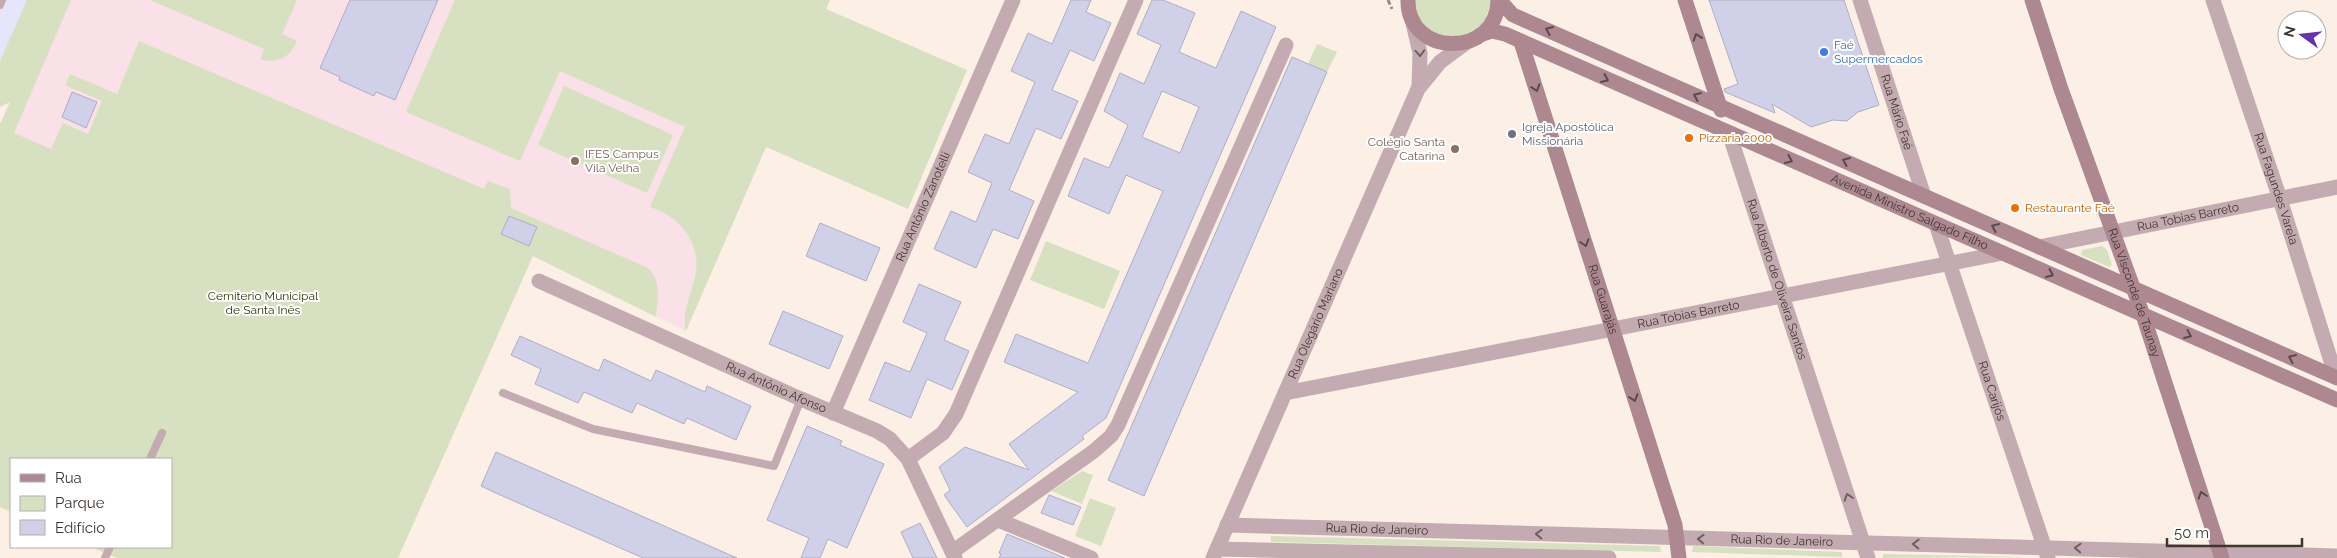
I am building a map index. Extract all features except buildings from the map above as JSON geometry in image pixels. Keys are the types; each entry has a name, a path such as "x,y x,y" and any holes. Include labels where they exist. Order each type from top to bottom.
{"main road":[{"path":"1473,39 1494,18 1498,0"},
{"name":"Avenida Ministro Salgado Filho","path":"1498,0 1513,15 2337,378"},
{"name":"Rua Alberto de Oliveira Santos","path":"1685,0 1729,133"},
{"name":"Rua Visconde de Taunay","path":"2032,0 2131,287 2143,315 2221,556"},
{"name":"Avenida Ministro Salgado Filho","path":"1408,6 1420,30 1438,42 1452,44 1496,32 2337,400"},
{"name":"Rua Guarajás","path":"1521,42 1677,538 1679,558"}],"street":[{"name":"Rua Antônio Zanotelli","path":"832,413 1013,0"},
{"path":"908,459 943,433 956,414 1136,0"},
{"name":"Rua Mário Faé","path":"1860,0 1924,196"},
{"name":"Rua Fagundes Varela","path":"2213,0 2280,199 2337,378"},
{"name":"Rua Olegário Mariano","path":"1408,6 1420,54 1418,89"},
{"name":"Rua Olegário Mariano","path":"1215,553 1418,89 1440,62 1473,39"},
{"path":"953,555 998,520 1094,452 1111,436 1118,425 1286,45"},
{"name":"Rua Alberto de Oliveira Santos","path":"1729,133 1868,558"},
{"name":"Rua Tobias Barreto","path":"2039,246 2337,186"},
{"name":"Rua Carijós","path":"1936,224 2046,553"},
{"name":"Rua Tobias Barreto","path":"1285,394 2003,253"},
{"name":"Rua Antônio Afonso","path":"539,280 832,413 877,431 890,439 908,459 953,555"},
{"path":"998,520 1091,558"},
{"name":"Rua Rio de Janeiro","path":"1227,525 1862,543 2046,553 2337,556"},
{"name":"Rua Rio de Janeiro","path":"1215,553 1609,558"}],"lane":[{"path":"0,5 2,0"},
{"path":"503,394 593,429 774,466 801,399"},
{"path":"150,458 162,433"}],"shaded area":[{"path":"0,0 57,0 11,101 0,107"},
{"name":"IFES Campus Vila Velha","path":"57,0 830,0 686,331 533,255 82,175 0,139 0,124"}],"green space":[{"name":"Cemiterio Municipal de Santa Inês","path":"27,0 71,0 14,133 51,149 63,123 88,134 102,101 65,85 70,74 117,94 139,41 484,189 488,181 510,189 511,208 648,268 657,284 656,317 533,256 398,558 117,558 93,548 172,548 172,458 10,458 10,512 0,507 0,124 10,102 0,107 0,61"},
{"path":"150,0 297,0 282,34 297,41 291,52 282,58 272,61 260,59 264,49"},
{"path":"455,0 830,0 826,9 967,70 908,209 766,147 686,331 686,308 696,271 694,249 691,240 678,223 670,216 650,207 685,127 560,71 520,161 406,112"},
{"path":"1415,0 1491,0 1489,10 1481,25 1474,31 1456,37 1438,34 1423,23 1416,10"},
{"path":"1317,44 1337,52 1327,72 1308,64"},
{"path":"564,86 673,135 647,193 538,145"},
{"path":"1046,241 1120,271 1104,309 1030,280"},
{"path":"2102,246 2107,250 2112,265 2109,267 2081,255 2082,250"},
{"path":"1082,471 1093,475 1082,504 1051,491"},
{"path":"1090,498 1116,508 1101,546 1075,536"},
{"path":"1271,536 1660,546 1661,552 1271,542"},
{"path":"1693,546 1842,552 1842,557 1692,552"},
{"path":"1883,554 2027,557 1883,558"}],"place":[{"name":"Faé Supermercados","path":"1824,52"},
{"name":"Igreja Apostólica Missionária","path":"1512,134"},
{"name":"Pizzaria 2000","path":"1689,138"},
{"name":"Colégio Santa Catarina","path":"1455,149"},
{"name":"IFES Campus Vila Velha","path":"575,161"},
{"name":"Restaurante Faé","path":"2015,208"}]}
